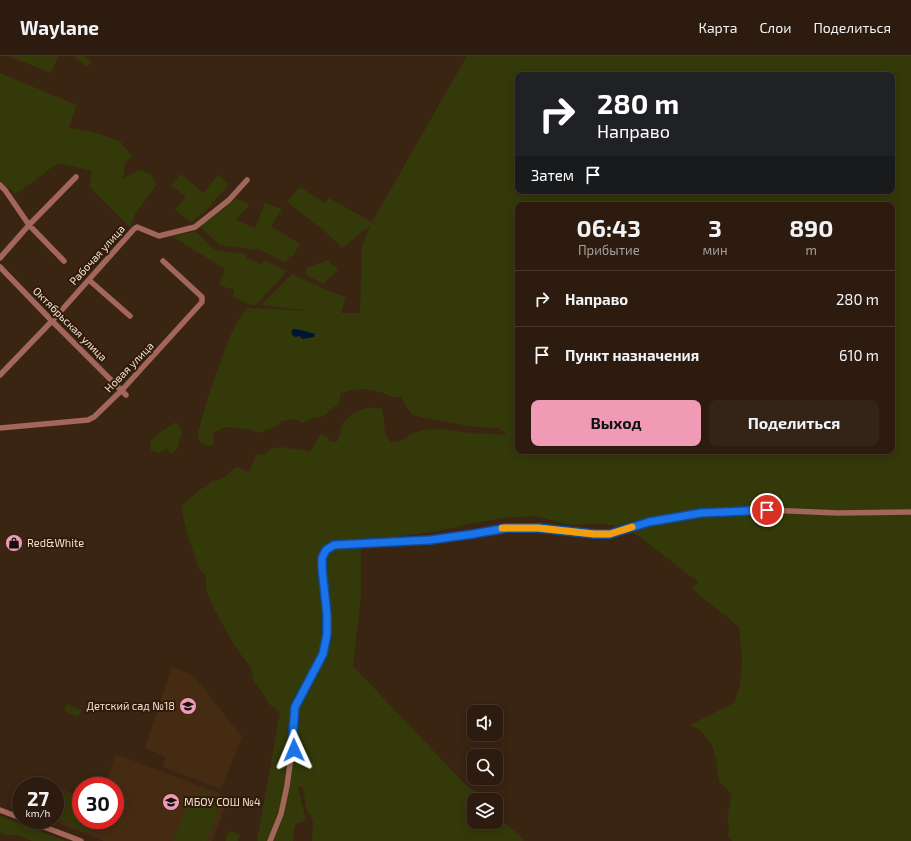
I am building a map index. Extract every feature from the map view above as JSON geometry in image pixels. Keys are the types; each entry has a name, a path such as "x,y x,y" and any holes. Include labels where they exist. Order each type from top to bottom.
{"street":[{"path":"0,258 29,225 76,178"},
{"name":"Рабочая улица","path":"0,375 52,321 137,227 159,236 195,227 229,200 247,180"},
{"path":"0,185 29,225 64,261"},
{"name":"Новая улица","path":"0,428 91,419 124,392 202,302 202,297 163,261"},
{"name":"Октябрьская улица","path":"0,266 52,321 124,392"},
{"path":"89,280 130,316"},
{"path":"270,841 281,814 294,750 293,731 295,707 323,654 327,634 327,615 322,558 326,550 334,545 430,540 507,528 538,528 594,534 610,534 649,522 701,513 767,510 838,513 911,512"},
{"path":"0,810 12,815"},
{"path":"50,829 81,841"}],"shaded area":[{"name":"Детский сад №18","path":"172,667 193,675 242,737 221,789 163,767 166,757 145,748"},
{"name":"МБОУ СОШ №4","path":"116,754 229,797 212,841 104,841 73,829 124,829 124,777 107,777"},
{"name":"МБОУ СОШ №4","path":"64,790 72,793 72,829 64,825"}],"green space":[{"path":"8,56 58,56 51,73"},
{"path":"74,56 85,56 92,62 87,67"},
{"path":"467,56 911,56 911,841 732,841 728,836 729,826 727,817 732,795 719,781 716,759 712,745 700,730 690,725 734,703 740,686 742,660 739,627 692,589 698,582 628,528 603,524 569,525 535,516 504,518 438,531 387,538 361,538 361,595 353,666 466,785 477,793 467,793 467,829 503,829 503,821 523,839 523,841 312,841 313,821 307,811 303,787 300,786 298,789 305,821 297,823 294,829 293,841 257,841 280,712 271,706 254,681 251,668 227,633 210,601 206,588 206,576 199,569 187,533 181,508 184,503 212,481 225,477 235,468 241,468 246,472 250,471 255,455 265,454 272,448 281,447 310,451 321,434 328,437 330,442 337,442 343,422 357,411 370,407 376,409 382,408 385,434 391,442 401,441 410,434 422,430 440,429 507,435 499,428 474,427 412,415 401,397 391,396 369,389 361,389 341,393 339,403 324,416 313,418 302,423 295,419 282,421 273,428 257,433 249,429 224,427 214,433 213,445 204,445 200,442 198,433 214,378 232,332 238,320 247,308 311,311 261,305 292,274 324,289 346,297 341,313 360,313 362,245 370,226 342,248 322,229 287,202 300,187 325,203 329,198 372,222"},
{"path":"0,73 77,105 69,128 93,132 120,141 132,156 125,163 123,179 138,170 151,174 157,185 136,212 130,227 89,186 92,171 58,163 16,194 0,181"},
{"path":"181,174 203,193 218,175 229,184 205,212 191,222 175,210 186,197 171,185"},
{"path":"236,198 249,205 236,220 255,228 265,203 282,209 271,226 300,244 293,256 289,257 286,263 257,248 256,250 220,245 200,227"},
{"path":"195,231 215,250 246,254 246,258 261,264 264,260 287,271 256,305 251,305 233,297 234,290 219,285 225,269 173,237"},
{"path":"328,260 339,269 323,284 305,274 306,268"},
{"path":"176,422 182,431 177,450 170,454 167,448 159,453 151,451 150,442 157,434"},
{"path":"67,704 82,710 78,717 64,711"},
{"path":"202,793 210,795 215,800 217,806 215,820 207,841 173,841 189,800"},
{"path":"64,794 72,797 72,810 67,823 64,822"},
{"path":"72,813 72,827 68,825"},
{"path":"0,816 12,821 12,829 34,829 66,841 32,841 17,835 6,835 0,832"},
{"path":"79,829 91,829 90,833"},
{"path":"230,831 240,835 238,841 226,841 226,836"}],"water":[{"path":"293,329 315,334 314,337 303,339 299,336 293,336 291,332"}],"slow traffic":[{"path":"502,528 538,528 594,534 610,534 632,527"}],"place":[{"name":"Red&White","path":"14,543"},
{"name":"Детский сад №18","path":"188,706"},
{"name":"МБОУ СОШ №4","path":"171,802"}],"route":[{"path":"294,750 293,731 295,707 323,654 327,634 327,615 322,558 326,550 334,545 368,542 430,540 507,528 538,528 594,534 610,534 649,522 701,513 767,510"}]}
